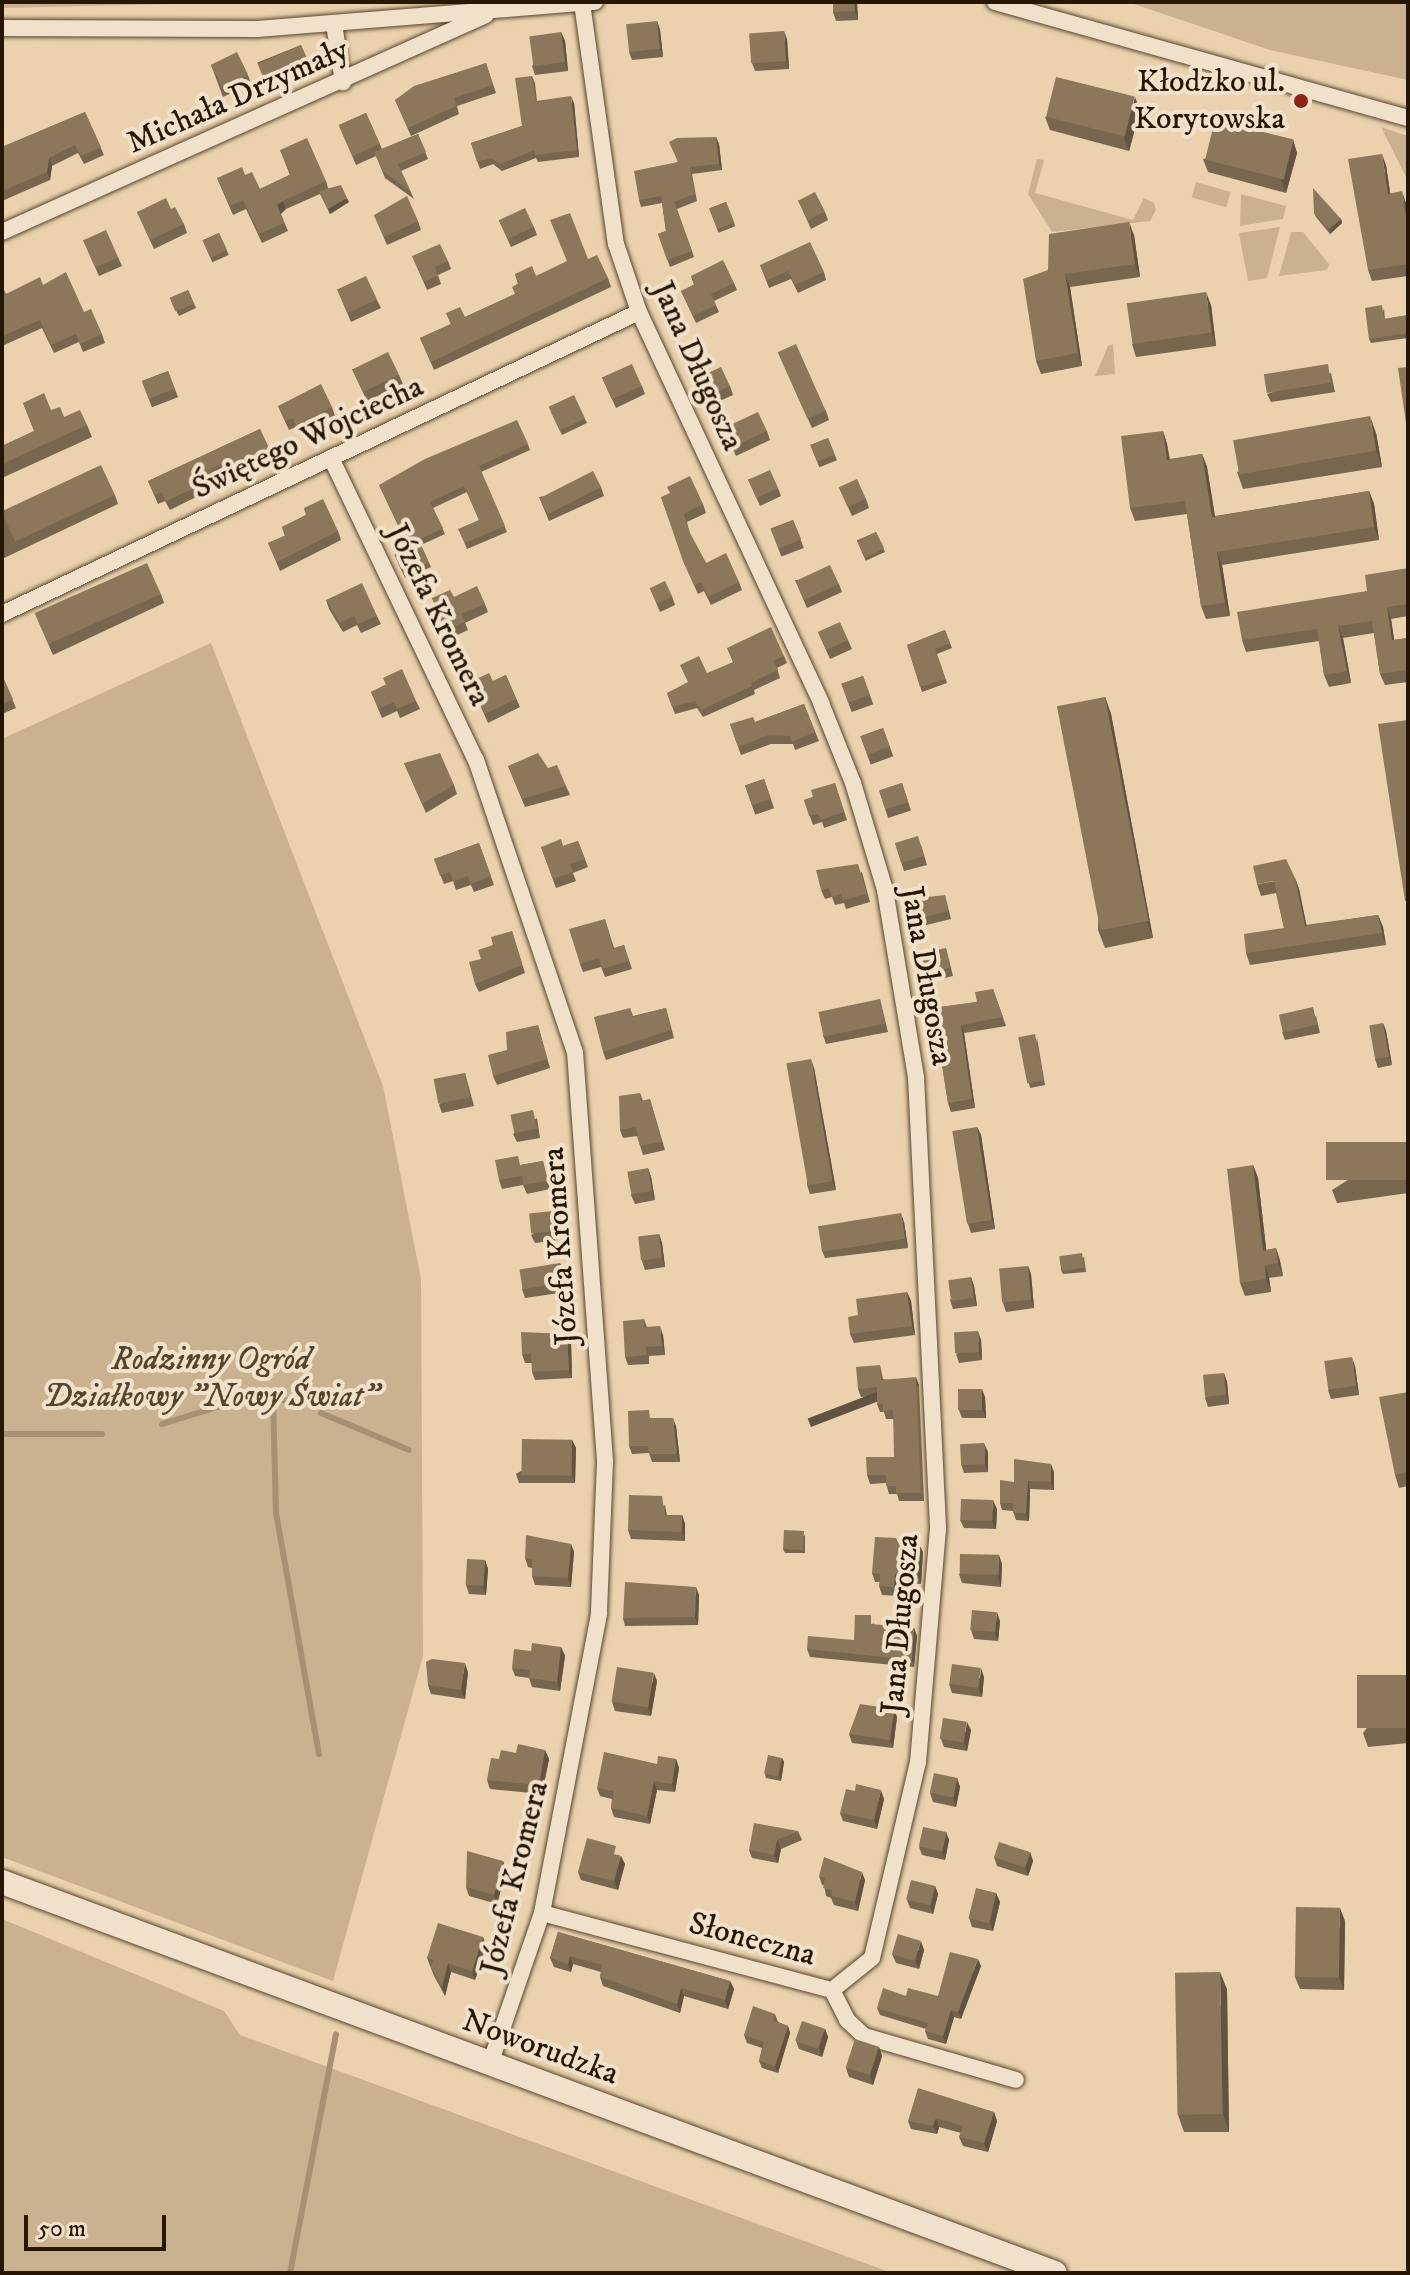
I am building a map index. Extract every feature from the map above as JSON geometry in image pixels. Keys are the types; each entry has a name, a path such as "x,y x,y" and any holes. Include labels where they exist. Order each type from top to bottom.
{"street":[{"path":"995,2 1408,118"},
{"path":"2,28 103,32 334,24 588,3"},
{"name":"Jana Długosza","path":"588,3 616,244 639,312 821,703 853,783 885,890 916,1077 938,1529 918,1762 872,1958 832,1990"},
{"name":"Michała Drzymały","path":"2,232 343,82 496,10"},
{"path":"334,24 343,82"},
{"name":"Świętego Wojciecha","path":"2,614 639,312"},
{"name":"Józefa Kromera","path":"331,458 476,760 575,1052 605,1462 599,1614 542,1913 490,2064"},
{"name":"Noworudzka","path":"2,1882 1055,2273"},
{"name":"Słoneczna","path":"542,1913 832,1990 847,2020 864,2036 1016,2080"}],"green space":[{"path":"2,2 258,2 2,8"},
{"path":"1128,2 1408,2 1408,80 1270,50"},
{"path":"1381,127 1408,136 1408,181"},
{"path":"1037,159 1044,160 1035,193 1133,220 1144,198 1154,203 1156,210 1150,221 1052,232 1028,194"},
{"path":"1196,182 1231,192 1226,207 1192,197"},
{"path":"1241,194 1286,206 1283,219 1240,226"},
{"path":"1280,227 1267,278 1248,281 1239,233"},
{"path":"1291,232 1303,232 1329,264 1327,270 1279,276"},
{"path":"1113,344 1115,374 1095,376 1108,346"},
{"name":"Rodzinny Ogród Działkowy \"Nowy Świat\"","path":"211,643 383,1086 421,1279 423,1656 333,1981 2,1857 2,739"},
{"path":"2,1919 224,2011 240,2035 892,2273 2,2273"}],"building":[{"path":"833,2 854,2 855,11 833,12"},
{"path":"657,21 660,49 629,52 626,24"},
{"path":"784,31 786,61 751,63 749,33"},
{"path":"561,32 565,62 533,66 529,36"},
{"path":"301,45 309,63 264,80 258,64"},
{"path":"237,52 248,74 222,87 211,65"},
{"path":"486,63 493,85 454,98 456,106 408,128 395,100 414,86"},
{"path":"532,76 536,101 571,96 577,150 535,155 535,150 500,164 491,158 477,162 471,143 522,126 515,78"},
{"path":"1056,77 1135,97 1125,136 1046,117"},
{"path":"85,112 101,147 81,156 75,145 49,158 47,172 2,191 2,147"},
{"path":"366,113 380,144 352,156 339,125"},
{"path":"1215,120 1294,140 1284,179 1205,160"},
{"path":"418,134 426,152 398,164 411,192 383,171 374,152"},
{"path":"716,137 719,164 690,167 695,194 674,202 692,251 667,260 658,234 666,231 661,196 639,200 634,171 678,162 669,142 677,138"},
{"path":"307,138 326,181 277,205 284,223 259,234 243,200 230,206 217,178 242,167 245,175 252,172 260,189 291,174 280,150"},
{"path":"1382,154 1388,194 1402,191 1408,229 1408,264 1368,270 1348,159"},
{"path":"341,185 347,198 328,209 319,191"},
{"path":"1313,188 1341,219 1329,229 1314,213"},
{"path":"815,192 825,212 808,220 798,201"},
{"path":"407,196 418,221 384,237 374,215"},
{"path":"166,198 184,224 150,240 137,212"},
{"path":"726,202 734,222 718,229 709,209"},
{"path":"525,208 534,227 508,239 499,220"},
{"path":"570,213 588,259 597,255 608,278 431,362 420,338 451,324 446,313 460,307 465,317 515,294 512,287 519,283 515,274 532,266 536,276 567,261 550,220"},
{"path":"1129,222 1135,264 1065,274 1078,353 1036,361 1023,279 1048,270 1049,234"},
{"path":"106,230 118,257 95,268 83,240"},
{"path":"219,233 227,250 211,258 203,241"},
{"path":"810,242 824,272 795,285 788,271 767,280 760,265"},
{"path":"440,244 448,261 435,267 438,276 424,282 412,256"},
{"path":"723,260 734,283 711,294 716,305 693,316 681,291 695,284 691,276"},
{"path":"66,272 84,312 91,309 102,334 80,344 76,334 51,345 40,320 2,336 2,286 6,294 40,277 43,285"},
{"path":"366,276 377,300 348,313 337,290"},
{"path":"188,290 194,304 175,312 170,298"},
{"path":"1206,292 1212,333 1132,344 1127,303"},
{"path":"1382,305 1384,319 1408,315 1408,333 1369,339 1365,308"},
{"path":"796,344 826,411 807,419 778,352"},
{"path":"388,352 399,374 363,392 352,370"},
{"path":"632,364 642,386 612,399 602,377"},
{"path":"1328,364 1331,383 1267,393 1264,374"},
{"path":"721,367 730,386 708,396 699,377"},
{"path":"1408,367 1408,437 1398,368"},
{"path":"168,371 175,389 149,399 142,381"},
{"path":"321,384 332,407 296,425 293,418 285,421 278,406"},
{"path":"44,393 51,410 60,407 64,417 80,410 87,425 2,464 2,446 35,431 23,403"},
{"path":"574,395 585,419 560,430 549,407"},
{"path":"758,412 767,431 732,447 724,428"},
{"path":"1370,416 1376,450 1239,475 1233,440"},
{"path":"517,420 528,444 479,466 505,526 465,543 458,529 479,520 464,486 430,502 443,528 408,545 379,485 425,459"},
{"path":"260,429 271,452 234,469 230,460 198,475 203,484 166,501 162,492 155,495 148,481"},
{"path":"1163,431 1167,460 1202,454 1212,517 1369,491 1374,527 1217,552 1225,603 1201,606 1185,501 1130,508 1121,436"},
{"path":"828,438 835,455 817,462 810,445"},
{"path":"101,465 115,495 15,541 2,511"},
{"path":"770,470 778,488 756,498 748,480"},
{"path":"593,471 601,487 548,514 540,498"},
{"path":"690,476 703,504 684,514 689,531 706,563 726,553 739,582 708,597 701,582 695,585 684,564 661,497 670,493 667,487"},
{"path":"857,479 866,499 848,507 839,487"},
{"path":"323,499 338,531 277,562 268,543 286,535 282,527 307,515 304,508"},
{"path":"793,520 801,539 779,549 771,529"},
{"path":"876,532 884,548 865,558 857,542"},
{"path":"420,543 429,563 403,574 394,554"},
{"path":"147,563 161,594 48,644 35,613"},
{"path":"830,565 839,584 804,600 796,581"},
{"path":"1408,568 1408,604 1387,607 1392,640 1408,638 1408,670 1380,674 1372,621 1338,626 1347,671 1324,675 1317,629 1242,640 1237,612 1367,591 1365,575"},
{"path":"665,581 672,596 657,604 650,588"},
{"path":"362,583 377,616 358,624 354,616 340,623 326,600"},
{"path":"477,586 485,604 461,614 465,622 446,630 432,598 450,590 454,597"},
{"path":"840,622 848,640 826,650 818,632"},
{"path":"771,627 784,656 773,661 778,670 701,710 695,701 672,707 667,693 688,682 680,665 699,656 707,673 734,662 727,648"},
{"path":"945,630 950,643 935,649 945,679 920,687 907,645"},
{"path":"402,669 416,701 397,709 394,702 379,709 371,692 386,685 383,678"},
{"path":"489,673 493,681 506,675 516,699 485,714 470,682"},
{"path":"2,675 13,699 2,704"},
{"path":"863,676 870,695 848,703 841,684"},
{"path":"1105,697 1149,921 1100,930 1057,706"},
{"path":"804,704 815,732 792,742 790,736 768,735 738,747 730,724 753,717 755,722"},
{"path":"1408,720 1408,900 1405,901 1378,724"},
{"path":"883,728 890,747 867,755 860,736"},
{"path":"440,753 454,785 422,804 404,763"},
{"path":"538,753 548,768 557,765 566,786 522,799 508,766"},
{"path":"764,779 771,799 752,805 745,786"},
{"path":"835,783 844,812 821,820 818,814 809,816 804,800 813,797 811,790"},
{"path":"902,783 908,802 885,809 879,790"},
{"path":"918,836 924,856 901,863 895,843"},
{"path":"561,839 563,846 578,841 585,859 570,864 573,872 553,879 541,847"},
{"path":"479,843 491,876 471,884 468,876 453,881 450,872 440,876 434,859"},
{"path":"1286,859 1295,878 1305,926 1378,915 1382,933 1246,953 1244,934 1284,928 1274,881 1257,884 1253,866"},
{"path":"858,864 867,894 843,900 841,894 832,897 829,888 821,890 816,870"},
{"path":"945,895 948,911 915,920 910,899"},
{"path":"605,919 613,949 624,945 629,961 602,969 599,958 580,964 569,929"},
{"path":"512,931 522,965 475,984 469,962 481,959 478,950 493,945 491,937"},
{"path":"946,948 950,968 925,972 921,953"},
{"path":"993,989 1003,1017 961,1025 972,1099 948,1103 933,1008 977,1002 975,992"},
{"path":"880,999 885,1023 824,1037 818,1012"},
{"path":"1313,1007 1317,1025 1283,1032 1279,1015"},
{"path":"630,1008 632,1017 666,1008 671,1030 603,1052 594,1017"},
{"path":"1383,1023 1389,1056 1375,1059 1369,1025"},
{"path":"538,1025 547,1059 493,1076 488,1055 507,1050 506,1032"},
{"path":"1035,1034 1044,1080 1027,1083 1018,1037"},
{"path":"811,1059 833,1181 808,1185 786,1063"},
{"path":"465,1073 470,1098 438,1104 434,1079"},
{"path":"640,1093 641,1101 650,1099 662,1142 640,1146 636,1127 620,1130 619,1096"},
{"path":"533,1110 537,1129 514,1133 511,1115"},
{"path":"977,1127 992,1220 967,1224 952,1131"},
{"path":"1326,1142 1408,1142 1408,1180 1326,1180"},
{"path":"518,1156 520,1165 543,1161 547,1181 523,1185 522,1176 499,1180 495,1160"},
{"path":"1253,1165 1263,1251 1276,1248 1278,1263 1265,1265 1266,1279 1240,1283 1227,1169"},
{"path":"648,1168 652,1191 631,1194 627,1172"},
{"path":"553,1211 555,1231 531,1233 529,1214"},
{"path":"901,1213 905,1239 822,1252 818,1226"},
{"path":"659,1234 662,1258 641,1260 638,1237"},
{"path":"1082,1253 1084,1268 1061,1271 1059,1256"},
{"path":"560,1263 563,1283 523,1289 520,1269"},
{"path":"1028,1266 1031,1300 1002,1302 999,1269"},
{"path":"971,1277 974,1298 951,1301 948,1280"},
{"path":"907,1292 912,1326 850,1334 848,1317 858,1315 856,1299"},
{"path":"644,1319 644,1327 660,1326 662,1346 646,1347 646,1355 625,1357 623,1321"},
{"path":"978,1331 979,1352 955,1353 954,1332"},
{"path":"521,1332 567,1334 569,1370 532,1372 531,1354 522,1354"},
{"path":"1352,1357 1356,1386 1328,1390 1324,1361"},
{"path":"880,1365 881,1380 916,1377 921,1493 896,1493 896,1486 886,1486 886,1475 867,1475 866,1457 894,1457 893,1410 883,1411 883,1404 877,1404 877,1387 858,1389 856,1367"},
{"path":"1224,1373 1226,1395 1205,1397 1203,1375"},
{"path":"958,1389 982,1389 982,1410 958,1410"},
{"path":"1408,1392 1408,1472 1395,1475 1379,1397"},
{"path":"649,1410 650,1418 673,1418 677,1454 649,1454 648,1446 629,1446 628,1411"},
{"path":"522,1439 572,1440 571,1476 521,1475"},
{"path":"984,1443 985,1464 961,1465 960,1444"},
{"path":"1014,1459 1051,1464 1051,1482 1028,1481 1026,1513 1013,1513 1013,1503 1000,1503 1000,1480 1014,1482"},
{"path":"629,1495 662,1496 665,1515 682,1515 682,1532 628,1530"},
{"path":"961,1499 993,1500 992,1521 960,1520"},
{"path":"784,1530 804,1531 803,1550 783,1549"},
{"path":"526,1535 571,1544 568,1578 532,1576 532,1559 525,1558"},
{"path":"875,1537 896,1538 896,1543 919,1544 918,1575 895,1574 894,1587 879,1586 880,1574 872,1573"},
{"path":"960,1554 999,1555 999,1575 960,1574"},
{"path":"467,1559 485,1560 484,1586 466,1585"},
{"path":"625,1582 696,1587 695,1617 623,1618"},
{"path":"972,1610 997,1612 995,1632 970,1630"},
{"path":"855,1615 871,1615 871,1624 914,1628 912,1660 807,1649 808,1636 854,1640"},
{"path":"532,1643 561,1647 557,1682 529,1678 530,1670 512,1668 514,1649 531,1651"},
{"path":"432,1659 465,1663 461,1690 428,1685 426,1662"},
{"path":"952,1664 981,1668 978,1688 949,1684"},
{"path":"617,1667 654,1673 648,1707 612,1702"},
{"path":"1357,1675 1408,1675 1408,1728 1357,1728"},
{"path":"860,1704 894,1709 890,1740 849,1734"},
{"path":"943,1718 967,1722 963,1742 940,1739"},
{"path":"518,1744 545,1750 539,1785 487,1780 491,1758 499,1759 501,1750 516,1753"},
{"path":"604,1752 657,1764 658,1756 676,1759 672,1784 654,1781 647,1816 611,1808 614,1791 597,1788"},
{"path":"768,1755 782,1758 778,1776 764,1774"},
{"path":"934,1773 957,1778 953,1798 930,1793"},
{"path":"856,1784 881,1790 874,1820 840,1813 846,1789 855,1791"},
{"path":"754,1823 798,1831 777,1840 774,1855 749,1850"},
{"path":"923,1827 946,1832 942,1852 919,1847"},
{"path":"587,1838 616,1846 614,1854 621,1856 614,1881 578,1872"},
{"path":"999,1842 1030,1852 1025,1867 994,1857"},
{"path":"467,1851 503,1861 494,1895 466,1887"},
{"path":"824,1857 862,1872 855,1902 831,1896 832,1890 823,1888 825,1878 819,1876"},
{"path":"911,1880 935,1886 930,1905 906,1899"},
{"path":"976,1888 996,1893 989,1923 969,1918"},
{"path":"1296,1907 1340,1908 1339,1978 1295,1977"},
{"path":"438,1923 483,1937 472,1971 448,1963 442,1987 431,1967 433,1960 427,1958"},
{"path":"558,1932 730,1981 725,2000 681,1988 677,2004 600,1977 602,1965 570,1956 568,1964 550,1958"},
{"path":"898,1934 921,1941 915,1961 892,1954"},
{"path":"950,1952 978,1959 958,2012 951,2010 943,2036 925,2031 928,2023 877,2008 883,1988 906,1996 908,1988 938,1996"},
{"path":"1220,1972 1222,2114 1177,2115 1175,1973"},
{"path":"753,2006 775,2014 773,2021 788,2026 775,2066 759,2061 764,2042 744,2035"},
{"path":"802,2021 825,2029 818,2049 795,2041"},
{"path":"855,2039 879,2047 870,2075 846,2068"},
{"path":"918,2088 994,2112 984,2143 959,2137 963,2126 936,2118 933,2126 908,2121"}],"waterway":[{"path":"162,1424 256,1395 299,1403"},
{"path":"273,1398 276,1513 319,1754"},
{"path":"321,1413 409,1450"},
{"path":"2,1434 102,1434"},
{"path":"290,2273 336,2034"}],"place":[{"name":"Kłodzko ul. Korytowska","path":"1301,101"}]}
